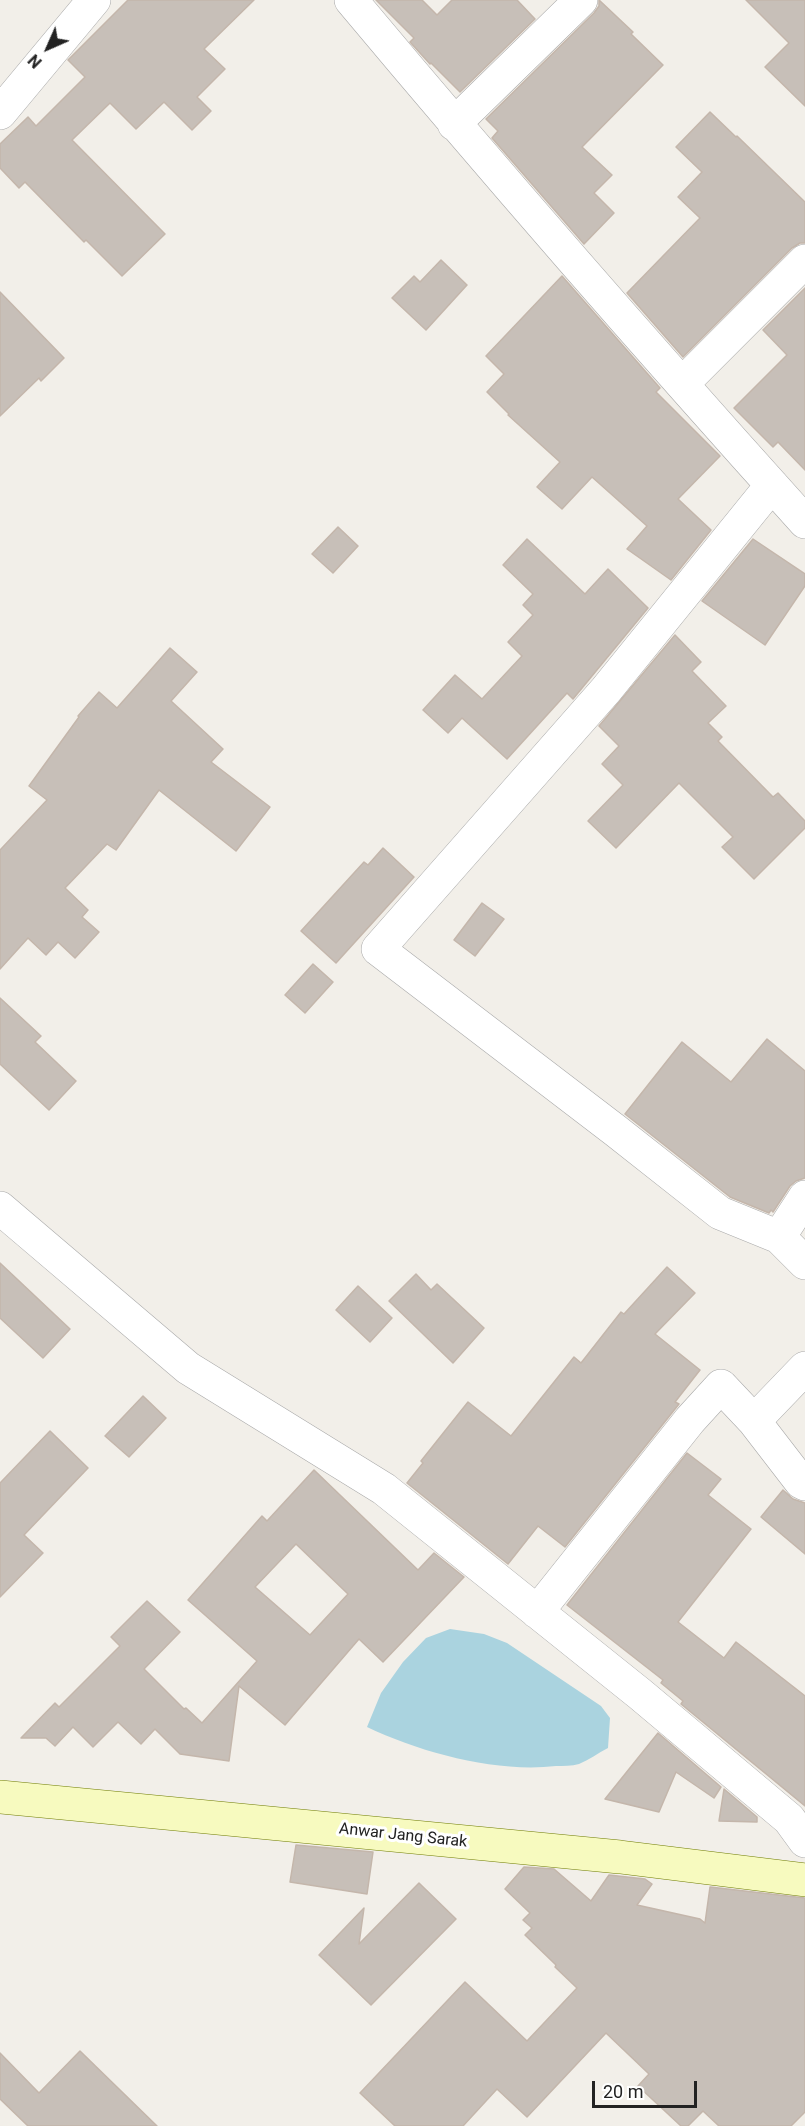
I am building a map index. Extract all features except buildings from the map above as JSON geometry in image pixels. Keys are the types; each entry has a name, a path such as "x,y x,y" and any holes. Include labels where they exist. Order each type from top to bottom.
{"main road":[{"name":"Anwar Jang Sarak","path":"0,1797 620,1857 805,1880"}],"street":[{"path":"0,113 94,0"},
{"path":"351,0 454,124 805,522"},
{"path":"454,124 581,0"},
{"path":"682,384 805,261"},
{"path":"772,485 606,690 378,950 720,1213 778,1238 805,1263"},
{"path":"778,1238 805,1197"},
{"path":"0,1208 188,1368 384,1489 800,1819"},
{"path":"754,1421 805,1368"},
{"path":"537,1612 690,1420 721,1386 754,1421 801,1482 805,1484"}],"water":[{"path":"450,1629 484,1634 507,1643 601,1706 610,1718 608,1748 576,1765 509,1767 435,1753 367,1727 381,1693 403,1662 426,1638"}]}
